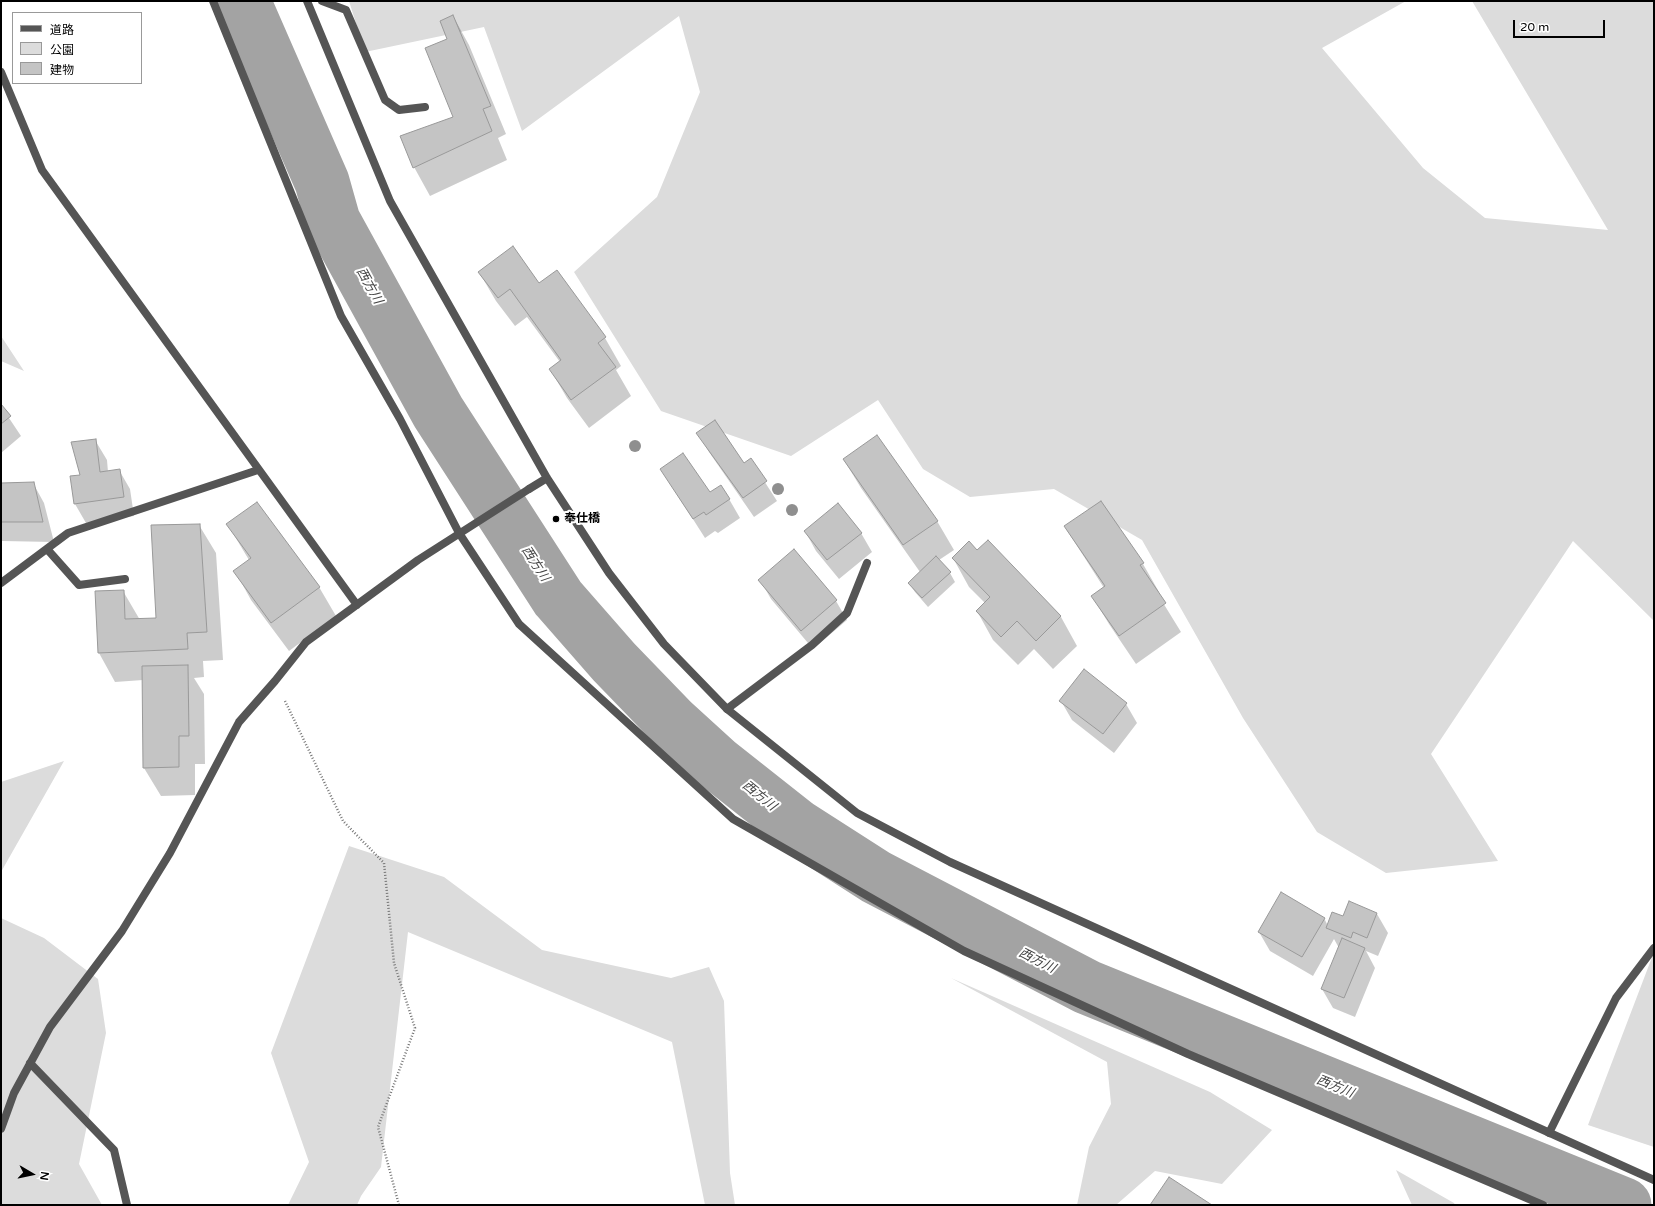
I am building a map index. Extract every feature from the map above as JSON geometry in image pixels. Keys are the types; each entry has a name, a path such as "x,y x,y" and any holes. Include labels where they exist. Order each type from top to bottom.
{"street":[{"path":"213,1 341,316 400,419 459,533 519,624 733,819 964,951 1188,1054 1544,1205"},
{"path":"307,1 390,201 547,478 609,573 664,644 727,709 857,813 950,862 1654,1180"},
{"path":"322,1 346,10 385,100 399,110 425,107"},
{"path":"1,72 42,170 357,605"},
{"path":"1,583 68,533 258,470"},
{"path":"1,1129 14,1093 50,1027 122,931 170,853 239,722 275,681 306,642 418,560 467,527 547,478"},
{"path":"47,549 79,585 125,580"},
{"path":"727,709 812,645 847,613 867,563"},
{"path":"1549,1133 1616,998 1654,948"},
{"path":"30,1063 114,1150 127,1205"}],"path":[{"path":"275,681 343,821 384,863 394,963 415,1028 378,1127 398,1205"}],"green space":[{"path":"349,1 1406,1 1322,48 1423,168 1485,218 1608,230 1472,1 1654,1 1654,621 1573,541 1431,754 1498,861 1386,873 1317,832 1243,718 1142,540 1054,489 970,497 923,469 878,400 791,456 661,411 574,272 657,197 700,92 679,16 522,131 484,27 365,52"},
{"path":"1,336 24,371 1,361"},
{"path":"64,761 1,872 1,782"},
{"path":"349,846 444,877 542,950 671,978 709,967 724,1001 730,1173 735,1205 705,1205 672,1042 408,932 381,1167 361,1196 357,1205 288,1205 309,1162 271,1053"},
{"path":"1,918 44,938 98,979 106,1033 79,1164 102,1205 1,1205"},
{"path":"1654,952 1654,1147 1588,1125"},
{"path":"951,978 1210,1092 1272,1130 1222,1184 1155,1171 1116,1205 1077,1205 1089,1147 1111,1104 1107,1062"},
{"path":"1396,1170 1454,1203 1455,1205 1412,1205"}],"building":[{"path":"453,15 491,106 483,109 492,131 413,168 400,136 453,117 425,48 447,39 440,21"},
{"path":"513,246 539,283 557,270 606,337 598,343 616,367 571,400 549,369 561,360 510,289 498,298 478,272"},
{"path":"1,404 11,416 1,424"},
{"path":"715,420 744,463 751,458 767,481 743,498 696,433"},
{"path":"877,435 938,521 903,545 843,459"},
{"path":"96,439 100,472 120,469 124,497 74,504 70,476 80,475 71,442"},
{"path":"683,453 710,492 721,485 730,499 706,515 704,512 693,519 660,469"},
{"path":"34,482 43,522 1,522 1,483"},
{"path":"1101,501 1144,563 1140,565 1166,603 1119,636 1091,596 1105,586 1064,526"},
{"path":"257,502 320,587 271,623 233,571 251,558 226,524"},
{"path":"838,503 862,533 827,560 804,531"},
{"path":"200,524 207,632 187,633 188,649 98,653 95,591 124,590 125,619 156,618 151,525"},
{"path":"988,540 1061,616 1036,641 1017,621 1001,637 976,611 990,597 952,558 969,541 977,550"},
{"path":"794,549 837,600 801,631 758,580"},
{"path":"936,556 951,572 922,598 908,583"},
{"path":"188,665 189,736 179,736 179,767 143,768 142,666"},
{"path":"1084,669 1127,703 1103,734 1059,701"},
{"path":"1281,892 1325,918 1302,957 1258,932"},
{"path":"1349,901 1377,913 1367,938 1353,932 1351,938 1326,928 1332,912 1343,916"},
{"path":"1342,938 1365,948 1344,998 1321,989"},
{"path":"1169,1177 1212,1205 1150,1205"}],"waterway":[{"name":"西方川","path":"243,1 322,182 333,221 438,412 558,598 614,662 672,722 717,763 798,827 876,877 1087,987 1624,1205"}],"place":[{"name":"奉仕橋","path":"556,519"}]}
